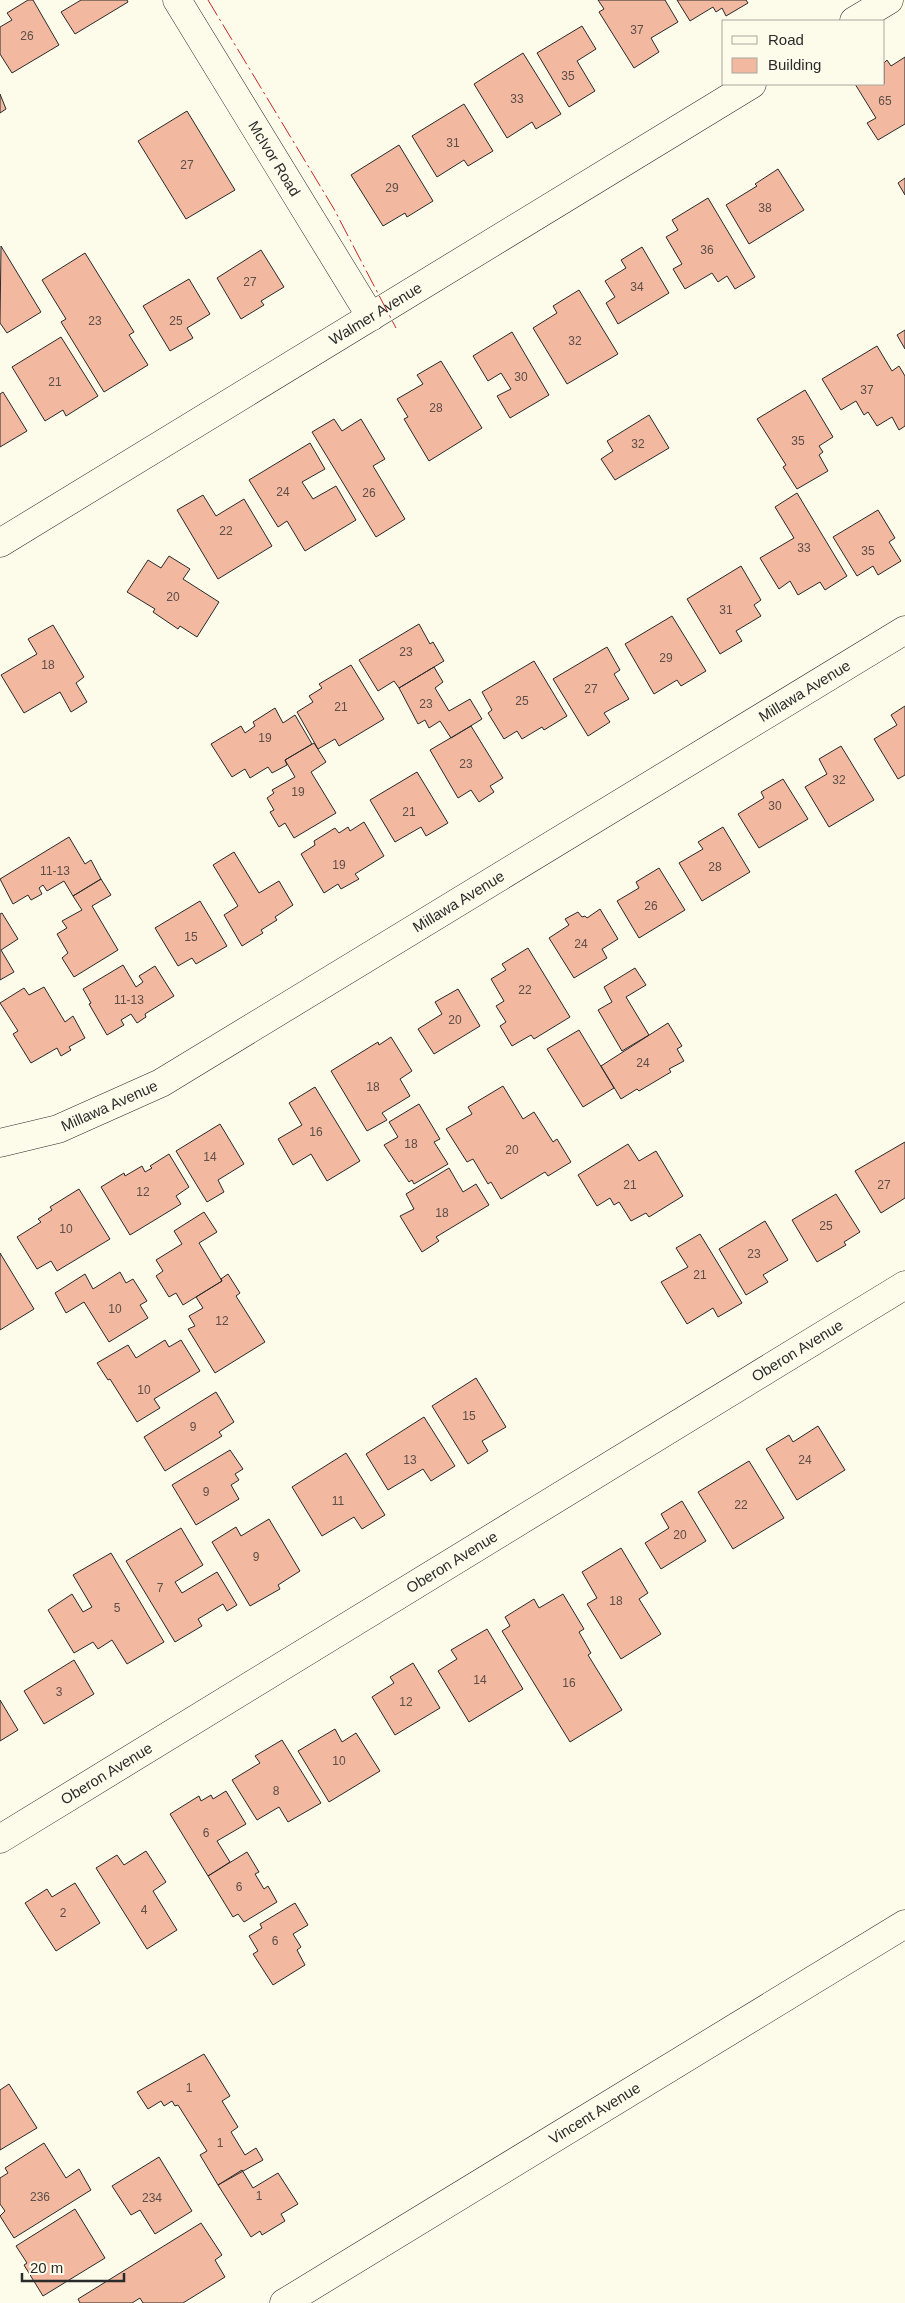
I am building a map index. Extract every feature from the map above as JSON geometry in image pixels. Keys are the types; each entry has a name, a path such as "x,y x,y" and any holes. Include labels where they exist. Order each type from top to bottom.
{"street":[{"name":"McIvor Road","path":"178,0 370,316"},
{"path":"856,20 889,0"},
{"name":"Walmer Avenue","path":"0,543 750,85"},
{"name":"Millawa Avenue","path":"0,1143 58,1129 161,1083 905,630"},
{"name":"Oberon Avenue","path":"0,1839 905,1285"},
{"name":"Vincent Avenue","path":"284,2303 905,1924"}],"building":[{"path":"28,0 33,0 59,45 12,73 0,54 0,27 12,20 7,13"},
{"path":"81,0 127,0 128,2 75,34 61,12"},
{"path":"598,0 665,0 678,22 651,38 659,52 634,68 599,12 604,9"},
{"path":"677,0 746,0 748,3 726,16 722,8 716,12 713,7 690,21"},
{"path":"582,26 596,49 577,61 595,91 569,107 537,53"},
{"path":"523,53 561,114 536,129 532,122 507,138 474,84"},
{"path":"905,57 905,124 878,140 867,123 876,118 856,85 885,85 885,62 887,60 891,66"},
{"path":"0,94 6,109 0,113"},
{"path":"464,104 493,151 468,166 464,160 437,177 412,136"},
{"path":"187,111 235,190 186,219 138,141"},
{"path":"399,145 433,201 407,217 405,213 383,226 351,175"},
{"path":"778,169 804,210 749,244 726,205 757,186 755,184"},
{"path":"905,178 905,195 898,183"},
{"path":"708,198 755,277 735,289 727,276 718,282 712,273 685,289 673,269 682,264 666,237 678,230 672,220"},
{"path":"1,246 41,312 7,333 0,323"},
{"path":"642,247 669,293 618,324 606,303 615,297 605,281 626,268 621,260"},
{"path":"261,250 284,287 261,301 264,305 241,319 217,278"},
{"path":"85,253 134,332 129,335 148,365 104,392 61,322 66,319 42,280"},
{"path":"189,279 210,314 187,328 193,338 170,351 143,306"},
{"path":"579,290 618,354 567,384 533,328 557,313 553,306"},
{"path":"905,330 905,349 897,335"},
{"path":"512,332 549,395 510,418 497,396 511,389 501,373 488,381 473,356"},
{"path":"61,337 98,396 66,416 63,410 45,421 12,367"},
{"path":"877,346 892,371 899,366 905,376 905,426 899,430 892,417 877,426 868,412 864,415 856,401 841,410 822,379"},
{"path":"441,361 482,428 429,461 404,419 408,417 397,399 423,384 417,375"},
{"path":"805,390 833,437 819,446 823,452 819,455 828,471 797,489 783,467 786,465 757,419"},
{"path":"3,392 27,431 0,447 0,394"},
{"path":"649,415 669,448 615,480 601,459 613,451 607,441"},
{"path":"334,419 342,431 361,419 385,459 373,466 405,519 376,537 312,432"},
{"path":"310,443 325,469 302,482 313,499 336,486 356,520 305,551 287,521 278,527 249,480"},
{"path":"797,493 847,576 825,590 820,582 798,595 790,581 779,589 760,558 794,538 775,507"},
{"path":"203,495 216,516 244,499 272,546 218,579 177,510"},
{"path":"878,510 895,538 889,542 901,561 878,575 873,566 857,576 833,537"},
{"path":"169,556 190,569 183,579 219,602 197,637 180,626 178,629 153,612 155,609 127,592 148,560 161,568"},
{"path":"741,566 761,600 754,605 761,616 736,631 742,641 720,654 687,599"},
{"path":"672,616 706,671 681,686 677,680 654,694 625,644"},
{"path":"419,624 430,644 433,642 444,661 399,688 394,681 378,691 359,660"},
{"path":"53,625 84,677 76,683 87,702 71,712 60,692 24,713 1,675 37,654 28,639"},
{"path":"607,647 620,670 614,674 629,699 604,713 610,722 588,736 553,679"},
{"path":"534,661 567,716 544,730 542,727 522,739 517,731 504,739 488,713 492,710 482,692"},
{"path":"351,665 384,719 339,746 335,739 318,749 297,712 313,702 309,696 322,688 319,684"},
{"path":"434,667 443,682 435,688 449,711 470,699 482,719 451,738 440,721 429,728 425,720 418,724 399,688"},
{"path":"905,706 905,775 898,779 874,739 897,725 891,715"},
{"path":"275,708 283,723 295,715 312,744 285,760 287,765 272,773 268,767 250,778 245,769 232,777 211,744 241,726 245,733 255,726 253,722"},
{"path":"471,726 503,778 490,786 494,792 479,802 471,790 458,798 430,750"},
{"path":"314,743 326,762 311,772 336,813 294,838 285,823 279,827 270,812 274,810 267,798 274,793 272,790 295,777 285,760"},
{"path":"841,746 874,800 829,827 805,787 827,774 819,759"},
{"path":"417,772 448,823 426,836 421,827 395,842 370,800"},
{"path":"783,779 808,819 759,848 738,814 764,798 761,792"},
{"path":"364,822 384,856 355,874 359,879 341,889 338,884 324,893 301,854 315,845 314,841 335,828 339,833 348,827 350,831"},
{"path":"723,827 750,872 702,901 679,863 703,849 698,842"},
{"path":"69,837 85,864 91,860 101,879 73,896 64,881 47,891 43,885 39,888 42,894 31,900 28,895 13,904 0,879"},
{"path":"234,852 259,893 279,881 293,905 275,917 277,920 261,930 263,933 242,946 224,915 238,906 213,865"},
{"path":"659,868 685,910 639,938 617,901 639,888 636,882"},
{"path":"101,879 111,895 92,906 118,950 74,977 62,958 68,953 57,934 67,928 62,921 82,910 73,896"},
{"path":"200,901 227,946 196,964 192,958 178,966 155,928"},
{"path":"600,909 618,939 602,949 607,958 574,978 549,938 569,925 565,919 578,912 582,917 585,916 587,918"},
{"path":"2,913 18,939 1,950 14,972 0,980 0,914"},
{"path":"528,948 570,1017 534,1039 531,1035 512,1046 500,1026 506,1022 496,1006 504,1001 491,979 506,970 502,964"},
{"path":"123,965 136,987 143,982 139,976 155,966 174,996 145,1014 146,1017 137,1023 131,1014 121,1020 124,1025 107,1035 89,1004 91,1003 83,989"},
{"path":"635,968 646,985 626,997 649,1035 622,1051 598,1010 612,1002 604,987"},
{"path":"44,987 65,1022 73,1016 85,1038 69,1047 71,1050 61,1056 57,1048 31,1063 13,1034 18,1031 0,1003 24,988 29,995"},
{"path":"458,989 480,1026 434,1054 418,1029 442,1014 435,1002"},
{"path":"668,1023 682,1046 677,1049 684,1061 669,1069 671,1072 639,1091 637,1089 621,1099 601,1066"},
{"path":"579,1030 614,1088 583,1107 547,1049"},
{"path":"391,1037 412,1071 400,1079 410,1096 382,1113 387,1120 367,1131 331,1071 378,1042 379,1045"},
{"path":"503,1086 523,1119 534,1112 553,1142 557,1139 571,1162 548,1176 545,1172 501,1199 491,1182 488,1184 473,1159 467,1162 446,1129 472,1114 468,1107"},
{"path":"315,1087 360,1161 327,1181 311,1154 293,1165 278,1139 302,1125 289,1103"},
{"path":"419,1104 440,1139 434,1142 448,1164 414,1184 412,1180 409,1182 384,1145 398,1137 389,1122"},
{"path":"220,1124 244,1164 218,1180 224,1192 207,1202 176,1151"},
{"path":"905,1142 905,1198 881,1213 855,1171"},
{"path":"628,1144 639,1161 656,1151 683,1196 649,1217 646,1213 631,1221 619,1202 614,1205 610,1198 597,1206 578,1175"},
{"path":"169,1154 189,1187 176,1196 181,1204 130,1235 101,1187 124,1173 125,1176 142,1166 145,1172 152,1168 150,1166"},
{"path":"449,1168 463,1192 476,1184 489,1205 436,1237 439,1241 422,1252 400,1216 414,1209 406,1194"},
{"path":"79,1189 110,1239 57,1271 51,1261 37,1269 17,1237 41,1222 38,1219 52,1210 50,1207"},
{"path":"836,1194 860,1232 844,1242 846,1245 817,1262 792,1220"},
{"path":"204,1212 217,1232 199,1243 222,1281 183,1305 176,1293 169,1297 156,1276 163,1271 156,1260 182,1244 174,1231"},
{"path":"765,1221 788,1260 763,1275 768,1282 746,1295 719,1249"},
{"path":"700,1234 742,1303 718,1317 713,1308 687,1324 661,1282 688,1267 676,1248"},
{"path":"0,1253 34,1309 0,1330"},
{"path":"120,1272 126,1283 133,1279 147,1301 140,1305 148,1318 109,1342 84,1302 66,1313 55,1293 85,1274 93,1289"},
{"path":"228,1274 240,1293 236,1296 265,1342 215,1373 188,1329 195,1326 189,1316 203,1308 196,1297 222,1281 221,1279"},
{"path":"165,1340 169,1347 181,1340 200,1371 154,1399 160,1408 137,1422 110,1379 108,1380 97,1363 128,1345 136,1358"},
{"path":"476,1378 506,1427 482,1441 488,1451 468,1464 432,1406"},
{"path":"216,1392 234,1422 219,1432 222,1436 165,1471 144,1437"},
{"path":"424,1417 455,1466 431,1481 423,1469 388,1490 366,1454"},
{"path":"818,1426 845,1470 797,1500 766,1449 789,1435 793,1442"},
{"path":"230,1450 243,1469 235,1474 239,1480 231,1485 239,1499 196,1525 172,1485"},
{"path":"346,1453 385,1515 362,1529 354,1517 322,1536 292,1487"},
{"path":"749,1461 784,1518 733,1549 698,1492"},
{"path":"682,1501 706,1541 661,1569 645,1543 669,1528 661,1514"},
{"path":"269,1519 300,1571 278,1585 280,1589 250,1606 212,1542 236,1527 241,1536"},
{"path":"181,1528 203,1565 175,1582 182,1593 217,1572 237,1605 227,1611 223,1604 198,1619 202,1626 175,1642 126,1561"},
{"path":"621,1548 648,1593 639,1599 661,1634 621,1659 587,1604 597,1598 582,1572"},
{"path":"111,1553 164,1642 127,1664 112,1640 98,1649 93,1642 74,1653 48,1610 72,1594 83,1612 92,1607 73,1575"},
{"path":"563,1594 584,1629 579,1632 591,1653 588,1655 622,1710 570,1742 502,1631 510,1626 505,1617 534,1599 539,1608"},
{"path":"487,1629 523,1689 469,1722 438,1671 457,1659 451,1650"},
{"path":"74,1660 94,1694 44,1724 24,1691"},
{"path":"413,1663 440,1708 395,1735 372,1697 394,1683 390,1677"},
{"path":"0,1700 18,1730 0,1741"},
{"path":"335,1729 342,1742 356,1733 380,1771 329,1802 298,1751"},
{"path":"282,1740 321,1803 288,1822 279,1807 257,1820 232,1780 260,1763 255,1756"},
{"path":"226,1791 246,1824 217,1841 230,1862 208,1876 170,1814 199,1796 201,1801 211,1795 213,1799"},
{"path":"146,1851 166,1882 153,1891 177,1930 147,1949 96,1868 117,1855 124,1865"},
{"path":"247,1852 259,1872 255,1874 264,1889 268,1886 277,1902 244,1922 238,1914 233,1917 208,1876"},
{"path":"75,1883 100,1923 56,1951 25,1903 47,1889 52,1897"},
{"path":"295,1903 308,1925 293,1934 301,1947 297,1950 305,1965 273,1985 253,1954 258,1951 249,1936 262,1928 260,1924"},
{"path":"204,2054 230,2096 222,2101 238,2127 231,2132 245,2155 256,2148 263,2160 218,2185 200,2155 207,2151 178,2105 175,2106 172,2101 164,2106 161,2101 148,2109 137,2092"},
{"path":"9,2084 37,2128 0,2150 0,2090"},
{"path":"44,2143 66,2178 79,2169 91,2190 14,2238 0,2216 5,2211 0,2204 0,2178 8,2173 5,2168"},
{"path":"159,2157 192,2211 155,2234 140,2210 131,2215 112,2186"},
{"path":"242,2170 253,2188 278,2173 298,2204 281,2214 285,2221 262,2235 260,2231 251,2237 218,2185"},
{"path":"75,2209 105,2258 43,2296 24,2265 27,2263 16,2246"},
{"path":"201,2223 222,2255 215,2260 225,2277 183,2303 143,2303 140,2298 132,2303 80,2303 78,2299"}],"power":[{"path":"208,0 334,209 396,328"}]}
